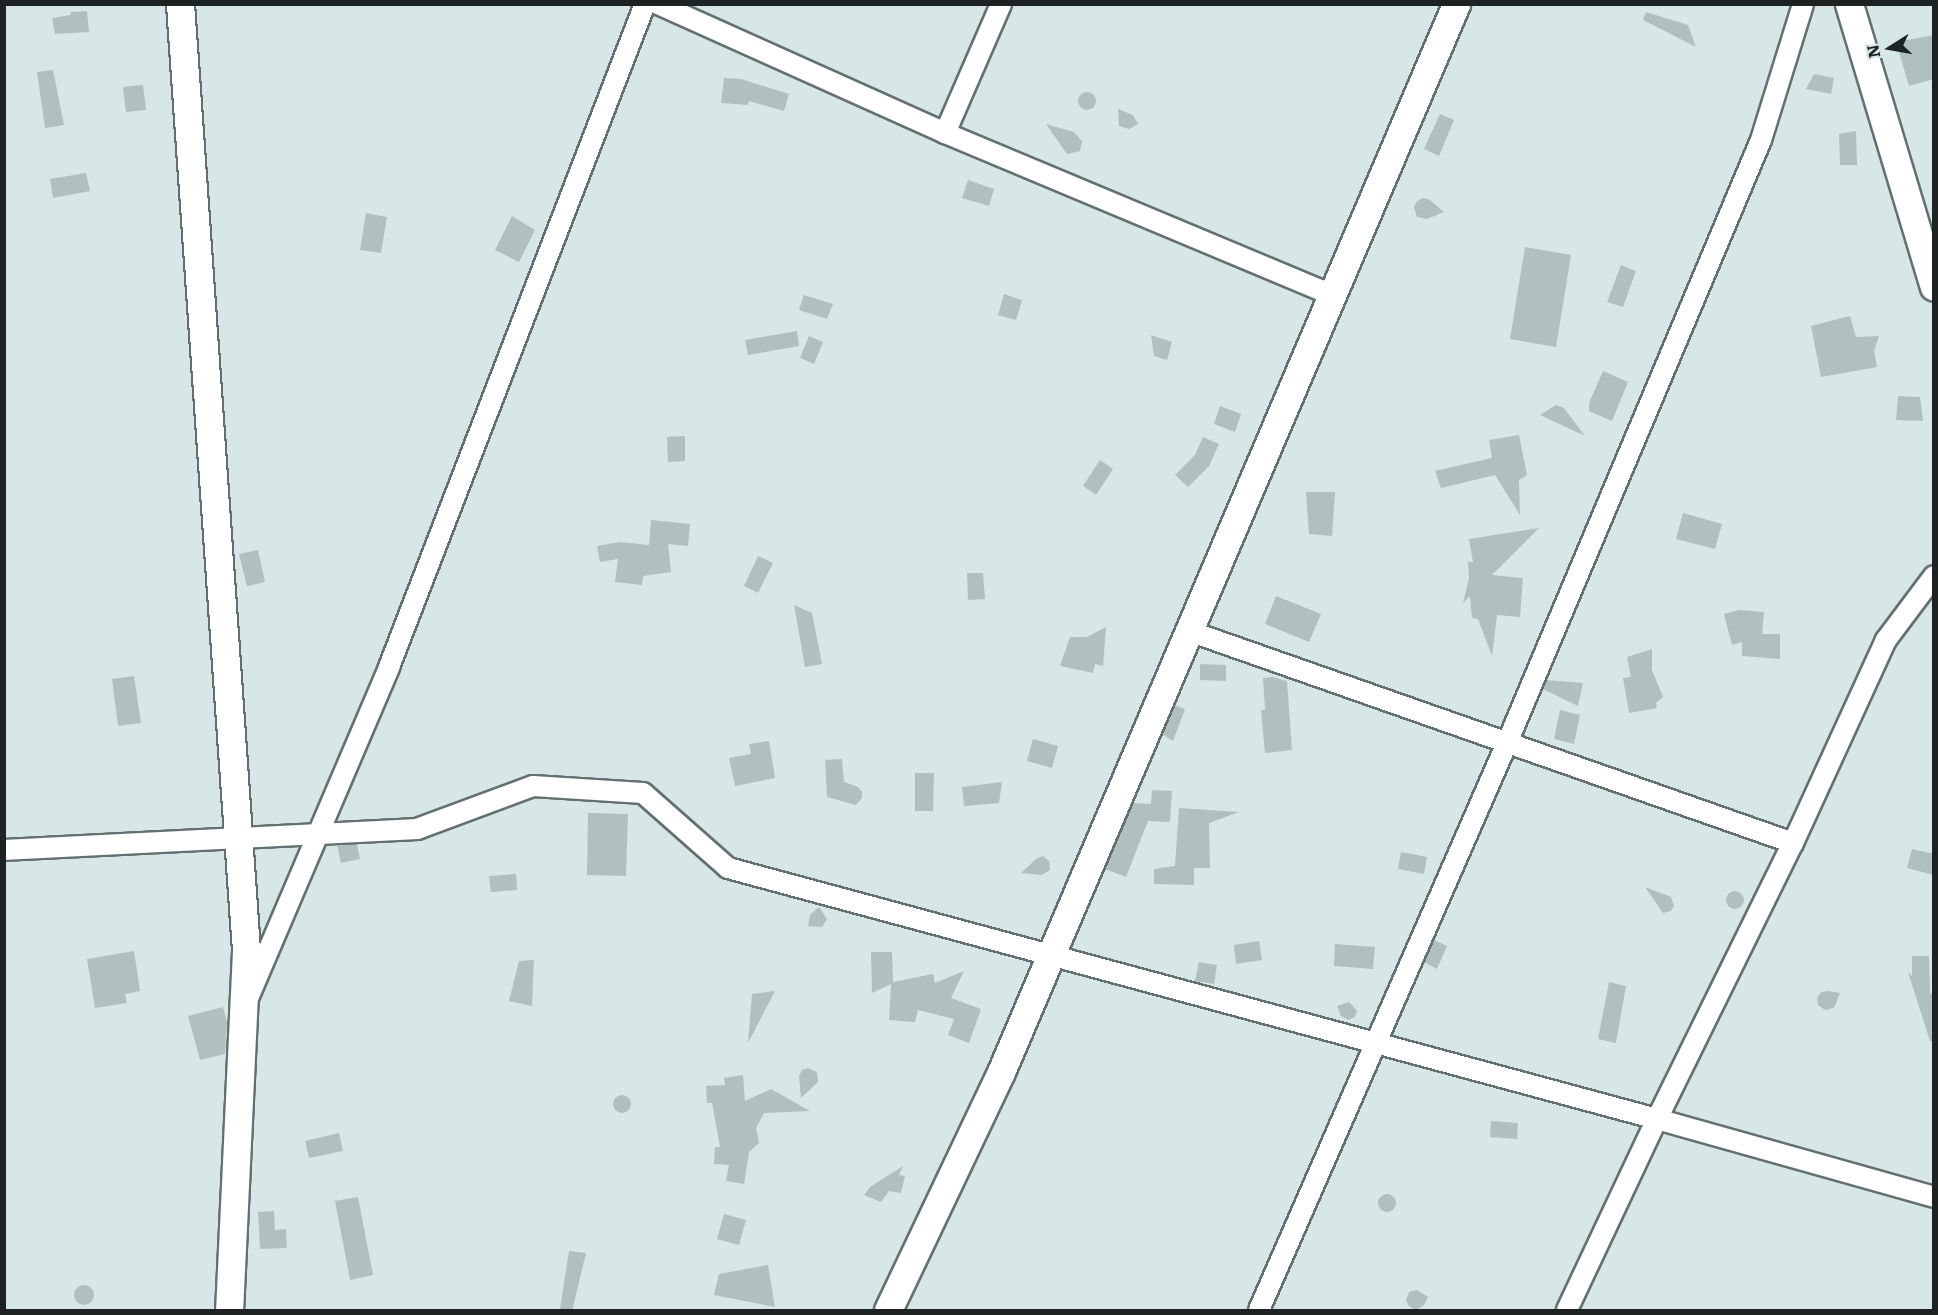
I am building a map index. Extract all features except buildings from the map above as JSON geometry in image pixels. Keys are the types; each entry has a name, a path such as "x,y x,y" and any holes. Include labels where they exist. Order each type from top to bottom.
{"street":[{"path":"180,4 246,951 229,1311"},
{"path":"244,1009 389,667 645,4"},
{"path":"658,4 945,133 1332,295"},
{"path":"945,133 1001,4"},
{"path":"888,1311 1001,1072 1456,4"},
{"path":"1258,1311 1507,743 1761,140 1803,4"},
{"path":"1849,4 1925,232 1934,287"},
{"path":"1567,1311 1657,1119 1793,843 1886,640 1934,576"},
{"path":"1189,631 1793,843"},
{"path":"4,850 417,829 533,786 643,793 728,868 1657,1119 1934,1197"}]}
